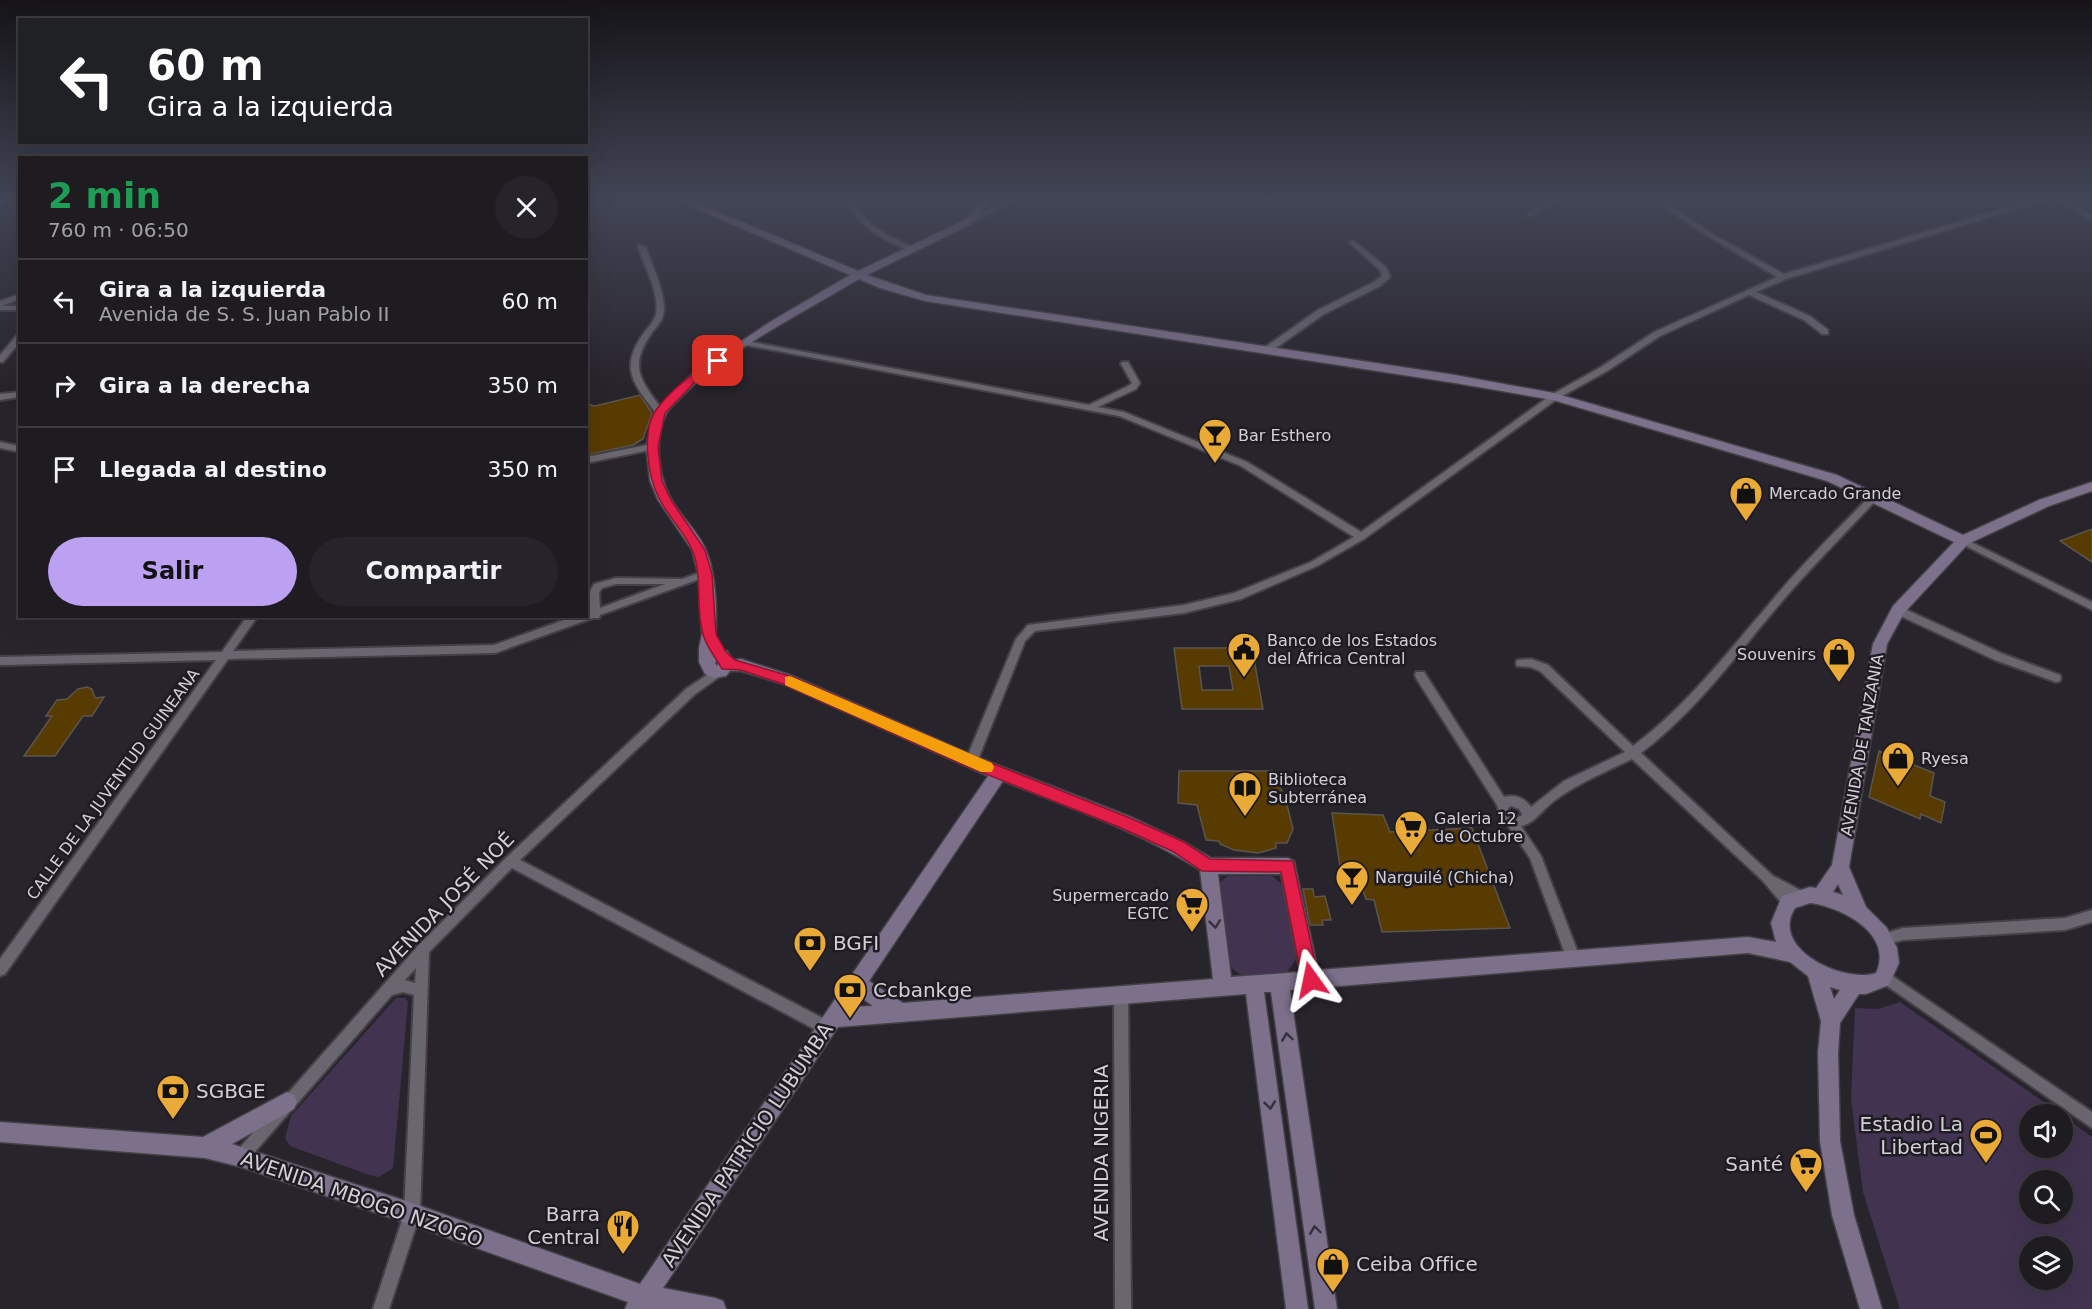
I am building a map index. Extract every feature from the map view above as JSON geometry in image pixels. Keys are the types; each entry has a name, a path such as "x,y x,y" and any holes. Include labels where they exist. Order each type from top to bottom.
{"main road":[{"path":"825,261 892,289 936,300 1267,350 1554,397 1770,458 1832,478 1963,542"},
{"path":"888,261 798,308 694,377 660,412 652,447 656,481 665,500 699,550 705,574 709,634 716,664 741,665 770,673 971,762 1125,822 1178,847 1208,866 1288,866 1311,980"},
{"name":"AVENIDA DE TANZANIA","path":"1820,896 1840,867 1880,644 1898,610 1963,542 2043,503 2092,486"},
{"name":"AVENIDA PATRICIO LUBUMBA","path":"639,1303 1000,772"},
{"path":"1208,866 1223,987"},
{"path":"1840,867 1859,912 1884,939 1890,953 1890,966 1885,976 1866,986 1834,982 1816,972 1794,954 1782,932 1780,915 1794,899 1820,896 1859,912"},
{"path":"1748,945 1782,932"},
{"path":"830,1023 901,1013 1748,945 1794,954"},
{"path":"1816,972 1831,1022 1828,1053 1830,1141 1843,1215 1871,1309"},
{"path":"1279,981 1326,1309"},
{"path":"857,984 901,1013"},
{"path":"1254,985 1297,1309"},
{"path":"1831,1022 1853,986"},
{"path":"205,1148 287,1102"},
{"name":"AVENIDA MBOGO NZOGO","path":"0,1132 205,1148 241,1157 412,1214 639,1303 715,1309"}],"street":[{"path":"647,261 658,292 660,312 633,355 633,366 635,375 660,412"},
{"path":"1267,350 1321,312 1377,284 1386,276 1383,269 1374,261"},
{"path":"1755,261 1783,277"},
{"path":"971,762 1026,631 1051,624 1184,609 1237,596 1314,564 1361,537 1554,397 1604,369 1657,334 1783,277 1836,261"},
{"path":"1749,292 1800,315 1825,332"},
{"path":"17,297 17,308 0,306 17,297"},
{"path":"0,360 18,339"},
{"path":"746,343 1121,414 1245,464 1361,537"},
{"path":"1092,407 1133,387 1136,382 1125,364"},
{"path":"0,397 18,394"},
{"path":"0,445 18,449"},
{"path":"589,461 652,447"},
{"path":"1511,821 1519,823 1528,818 1545,801 1568,784 1646,745 1708,683 1776,602 1874,497"},
{"path":"1963,542 2092,606"},
{"path":"588,617 705,574"},
{"path":"595,615 594,593 598,586 616,581 686,582"},
{"path":"1898,610 1971,645 2056,678"},
{"name":"CALLE DE LA JUVENTUD GUINEANA","path":"0,970 252,618"},
{"path":"0,661 495,649 586,618"},
{"path":"1521,663 1531,663 1545,668 1633,753 1794,899"},
{"name":"AVENIDA JOSÉ NOÉ","path":"241,1157 423,950 511,861 690,692 716,664"},
{"path":"1420,675 1503,805 1503,813 1531,847"},
{"path":"1503,805 1508,801 1519,803 1545,801"},
{"path":"1519,803 1528,811 1531,847 1573,958"},
{"path":"511,861 830,1023"},
{"path":"1884,939 1903,934 2065,924 2092,916"},
{"path":"381,1309 412,1214 423,950"},
{"path":"1885,976 2092,1121"},
{"path":"388,989 403,986 422,991"},
{"name":"AVENIDA NIGERIA","path":"1121,997 1123,1309"}],"shaded area":[{"path":"1228,876 1272,876 1286,888 1298,957 1286,973 1242,976 1227,964 1216,886"},
{"path":"396,998 405,998 408,1002 393,1168 379,1177 369,1175 290,1146 285,1138 291,1116"},
{"name":"Estadio La Libertad","path":"1900,1002 2047,1104 2019,1104 2019,1158 2073,1158 2073,1123 2092,1137 2092,1309 1900,1309 1863,1192 1851,1099 1855,1008 1878,1009"}],"building":[{"path":"640,395 652,413 643,439 633,445 588,455 588,404 595,406"},
{"path":"2092,529 2092,562 2060,541"},
{"name":"Banco de los Estados del África Central","path":"1174,648 1252,648 1263,709 1182,709","holes":["1199,666 1229,666 1233,690 1202,690"]},
{"path":"87,687 92,689 95,698 104,697 92,716 83,716 55,756 24,756 52,716 46,716 57,700 67,699 78,689"},
{"name":"Ryesa","path":"1879,751 1934,773 1930,796 1945,802 1941,823 1921,814 1920,819 1869,797"},
{"name":"Biblioteca Subterránea","path":"1179,771 1273,771 1286,801 1293,829 1287,843 1276,843 1276,848 1258,853 1234,850 1220,844 1219,841 1206,840 1197,805 1178,803"},
{"name":"Galeria 12 de Octubre","path":"1332,813 1383,815 1390,832 1472,828 1510,928 1382,932 1374,900 1366,899 1363,891 1354,883 1342,880"},
{"path":"1303,889 1313,889 1314,897 1325,896 1331,920 1322,920 1323,925 1310,925"}],"slow traffic":[{"path":"790,681 986,767"}],"place":[{"name":"Bar Esthero","path":"1215,464"},
{"name":"Mercado Grande","path":"1746,522"},
{"name":"Banco de los Estados del África Central","path":"1244,678"},
{"name":"Souvenirs","path":"1839,683"},
{"name":"Ryesa","path":"1898,787"},
{"name":"Biblioteca Subterránea","path":"1245,817"},
{"name":"Galeria 12 de Octubre","path":"1411,856"},
{"name":"Narguilé (Chicha)","path":"1352,906"},
{"name":"Supermercado EGTC","path":"1192,933"},
{"name":"BGFI","path":"810,972"},
{"name":"Ccbankge","path":"850,1019"},
{"name":"SGBGE","path":"173,1120"},
{"name":"Estadio La Libertad","path":"1986,1164"},
{"name":"Santé","path":"1806,1193"},
{"name":"Barra Central","path":"623,1255"},
{"name":"Ceiba Office","path":"1333,1293"}],"route":[{"path":"718,361 694,377 660,412 652,447 656,481 665,500 699,550 705,574 709,634 721,655 728,660 727,666 741,665 788,680 971,762 1125,822 1178,847 1208,866 1288,866 1311,980"}]}
